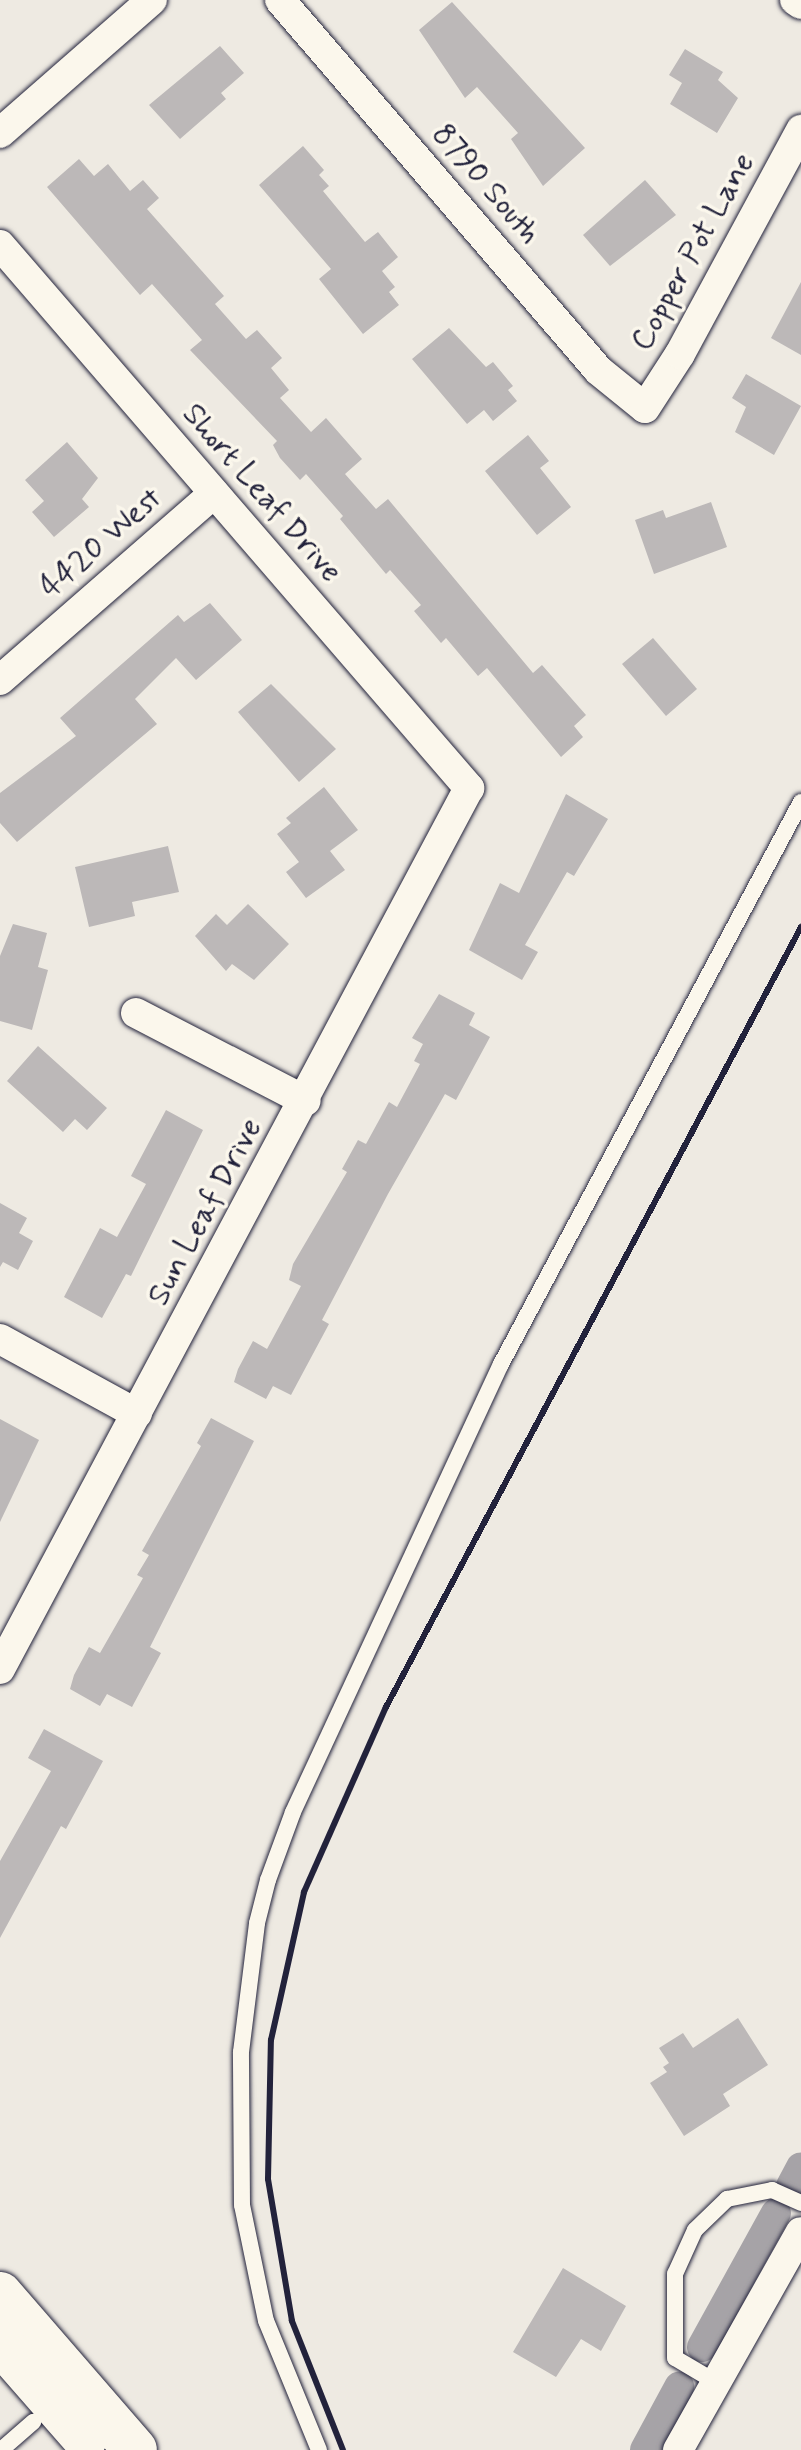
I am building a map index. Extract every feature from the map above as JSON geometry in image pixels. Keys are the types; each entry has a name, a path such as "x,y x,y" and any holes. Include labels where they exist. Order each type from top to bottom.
{"main road":[{"path":"0,2294 135,2450"},
{"path":"0,2342 95,2450"},
{"path":"0,2384 31,2441"}],"street":[{"path":"0,133 152,0"},
{"name":"8790 South","path":"280,0 598,370 645,408"},
{"path":"795,0 801,4"},
{"name":"Copper Pot Lane","path":"645,408 680,354 801,130"},
{"name":"Short Leaf Drive","path":"0,245 469,788"},
{"name":"4420 West","path":"0,680 214,493"},
{"name":"Sun Leaf Drive","path":"0,1669 306,1101 469,788"},
{"path":"136,1013 306,1101"},
{"path":"0,1339 137,1414"},
{"path":"678,2450 714,2381 796,2251"}],"lane":[{"path":"319,2450 266,2321 241,2192 242,2038 268,1880 293,1812 501,1364 801,802"},
{"path":"714,2381 675,2358 675,2274 695,2230 727,2199 772,2190 801,2203"}],"building":[{"path":"452,2 585,148 543,186 511,139 518,133 477,87 465,98 419,30"},
{"path":"220,46 244,73 221,93 226,99 180,139 149,105"},
{"path":"685,49 723,72 718,80 738,98 717,133 670,104 682,83 669,75"},
{"path":"303,146 324,170 319,175 329,186 323,191 365,242 378,232 398,257 382,271 395,287 389,292 399,305 363,334 319,279 331,269 259,185"},
{"path":"79,159 94,176 108,164 130,191 143,180 159,198 147,209 224,296 215,304 246,339 257,330 282,358 271,368 289,390 280,398 311,432 326,418 362,459 345,474 376,509 388,499 533,673 542,665 586,715 574,726 583,737 561,757 487,668 478,676 446,638 441,643 414,611 421,605 390,570 386,574 340,519 343,516 306,474 300,480 280,458 273,445 277,441 190,350 202,340 152,284 140,295 47,187"},
{"path":"645,180 676,215 610,266 583,235"},
{"path":"801,282 801,355 771,338"},
{"path":"449,328 486,367 493,362 513,386 508,390 517,401 493,421 484,410 467,424 412,359"},
{"path":"746,374 801,406 774,455 735,432 746,407 732,398"},
{"path":"528,435 549,461 540,468 571,507 537,535 485,471"},
{"path":"67,442 98,478 82,499 89,507 54,537 32,512 44,501 25,480"},
{"path":"711,502 727,547 654,574 635,520 663,510 666,518"},
{"path":"210,603 242,640 196,680 176,658 135,699 157,724 17,842 0,823 0,793 76,736 60,718 178,615 184,622"},
{"path":"653,638 697,689 666,716 622,664"},
{"path":"271,684 336,749 299,782 238,712"},
{"path":"324,787 358,830 330,851 345,870 306,898 286,872 299,862 277,834 291,823 286,818"},
{"path":"566,794 608,819 574,876 567,872 525,945 538,952 522,980 469,950 500,883 519,893"},
{"path":"168,846 179,892 132,902 135,916 89,927 75,867"},
{"path":"248,904 289,944 254,980 232,964 226,971 195,936 216,914 227,925"},
{"path":"13,924 47,933 38,967 48,970 32,1030 0,1021 0,956"},
{"path":"439,994 475,1013 469,1025 490,1037 456,1100 445,1094 388,1194 322,1320 329,1324 291,1395 273,1386 266,1399 234,1382 238,1369 253,1341 267,1349 301,1286 289,1280 293,1264 347,1172 342,1169 358,1140 366,1144 389,1102 397,1107 420,1064 414,1061 423,1044 412,1038"},
{"path":"38,1046 107,1108 87,1130 75,1119 63,1132 7,1081"},
{"path":"166,1110 203,1130 131,1276 126,1274 102,1318 64,1297 100,1228 117,1237 146,1184 131,1176"},
{"path":"0,1203 27,1218 19,1233 33,1241 18,1270 3,1262 0,1267"},
{"path":"211,1418 254,1441 150,1647 161,1653 132,1707 107,1694 100,1706 70,1689 74,1675 89,1647 100,1653 143,1578 137,1575 149,1555 142,1551 201,1446 197,1443"},
{"path":"0,1419 39,1440 0,1522"},
{"path":"44,1729 103,1761 66,1829 61,1826 0,1938 0,1861 51,1771 28,1758"},
{"path":"738,2018 768,2065 723,2094 730,2106 684,2136 650,2083 667,2072 663,2067 669,2063 659,2048 683,2033 693,2048"},
{"path":"563,2268 626,2306 601,2351 581,2339 556,2377 513,2352"}],"waterway":[{"path":"791,2186 801,2167"},
{"path":"702,2347 776,2213"},
{"path":"645,2450 679,2387"}],"railway":[{"path":"343,2450 292,2321 268,2179 271,2040 304,1892 386,1707 801,927"}]}
